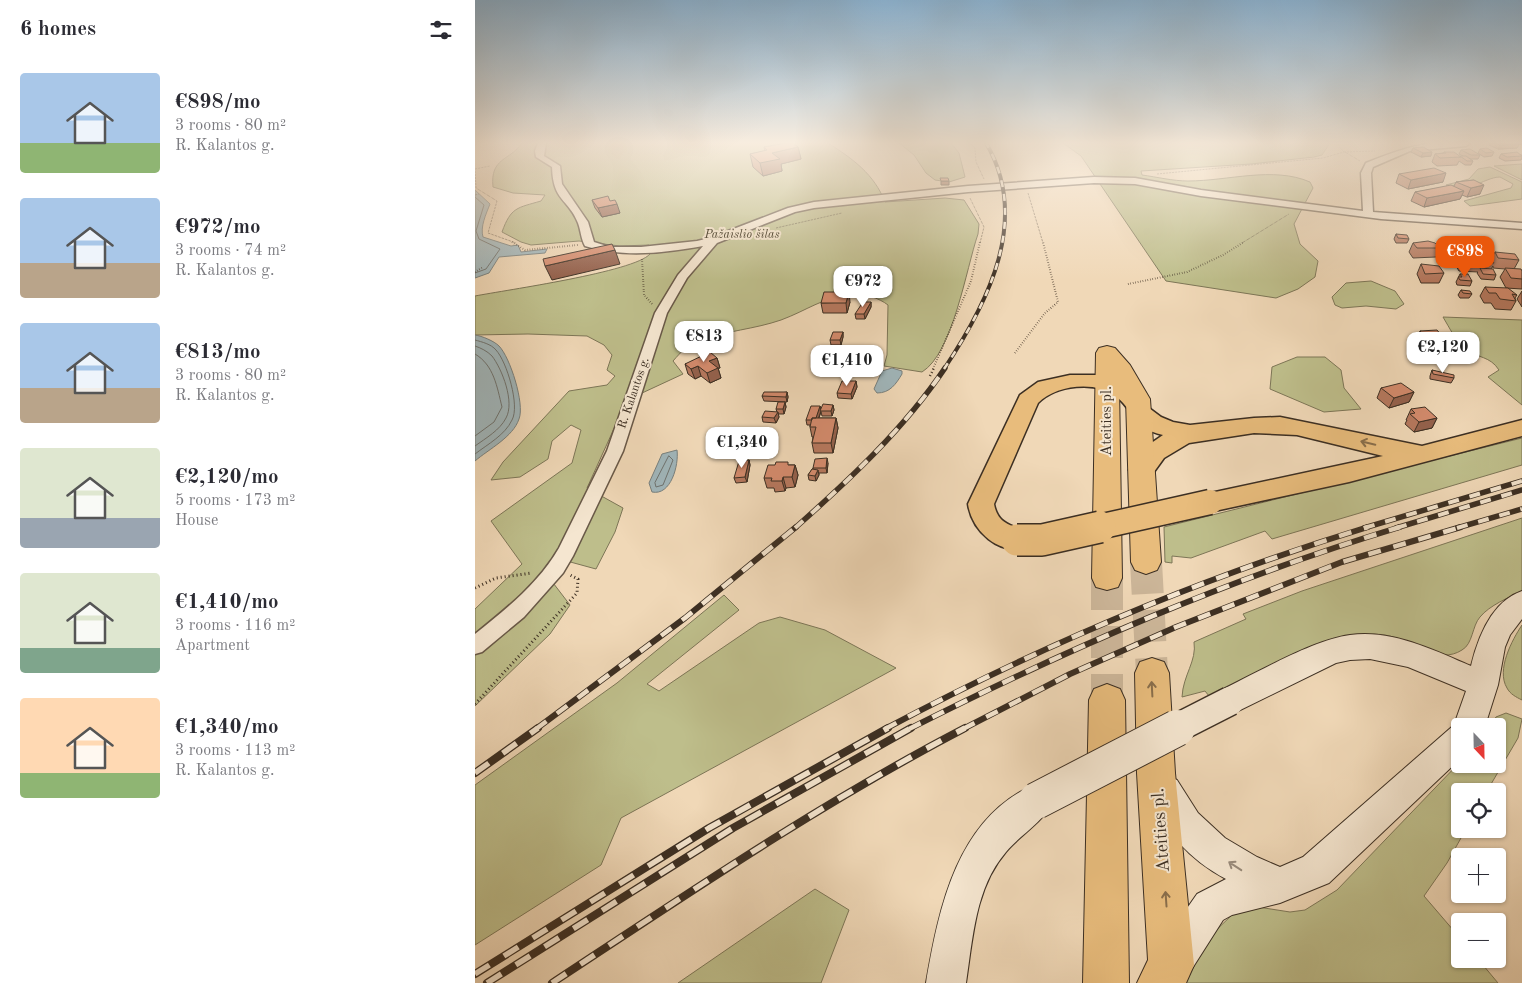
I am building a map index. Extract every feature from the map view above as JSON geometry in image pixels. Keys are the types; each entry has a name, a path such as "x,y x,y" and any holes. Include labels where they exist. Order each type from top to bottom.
{"highway":[{"name":"Ateities pl.","path":"1107,353 1107,578"},
{"path":"1107,353 1130,382 1139,399 1146,562"},
{"name":"Ateities pl.","path":"1152,673 1165,974"},
{"path":"1106,983 1107,700"}],"main road":[{"path":"1079,382 1093,376 1107,353"},
{"path":"1197,433 1167,429 1141,413 1137,404 1128,395 1107,385 1079,382 1053,385 1038,391 1029,400 981,504 986,522 993,530 1017,540 1042,540 1349,473 1522,428"},
{"path":"1053,385 1066,386 1085,393 1098,402 1107,415"},
{"path":"1142,470 1150,456 1161,446 1197,433 1261,425 1290,427 1404,451 1433,451"},
{"path":"1290,427 1313,436 1349,473"},
{"path":"1473,718 1495,636 1507,616 1522,602"},
{"path":"946,983 959,902 974,865 1012,819 1036,801 1230,701 1347,646 1365,645 1405,654 1483,684"},
{"path":"1165,974 1211,907 1225,898 1280,885 1299,878 1321,866 1451,746"},
{"path":"1157,773 1176,815 1201,844 1243,871 1280,885"}],"street":[{"path":"559,189 583,222 589,244 609,250 641,250 713,241"},
{"name":"R. Kalantos g.","path":"475,646 517,611 557,568 615,451 661,313 682,277 713,241 768,218 814,205 968,189"},
{"name":"R. Kalantos g.","path":"1187,189 1368,214 1522,226"},
{"path":"1367,189 1368,214"}],"path":[{"path":"477,189 497,201 488,228 488,233 492,236 517,242 525,250 589,244"},
{"path":"929,376 971,281 984,227 979,213 971,203 968,189"},
{"path":"1015,353 1045,313 1058,302 1036,213 1027,189"},
{"path":"475,195 479,194"},
{"path":"1128,284 1187,272 1223,255 1300,206"},
{"path":"771,230 846,212"},
{"path":"641,250 644,295 661,313"},
{"path":"475,272 483,267"},
{"path":"475,588 490,579 506,574 538,572 557,568 579,579 577,593 475,704"}],"green space":[{"name":"Pažaislio šilas","path":"499,189 878,189 885,202 945,198 964,200 979,224 978,234 950,329 933,362 922,372 884,366 887,355 888,305 871,296 852,294 823,301 781,320 720,334 696,342 685,349 673,361 683,374 627,400 587,488 623,508 615,532 596,569 563,560 547,575 570,605 550,634 475,706 475,609 522,564 491,521 572,463 581,430 571,425 552,441 548,459 520,477 491,480 503,462 569,391 607,385 615,376 607,370 612,355 604,345 587,336 475,335 475,296 596,274 639,261 650,254 649,245 620,246 579,241 531,245 521,242 502,232 505,224 512,213 520,207 541,201 545,195 513,193"},
{"path":"1103,189 1313,189 1294,224 1300,244 1318,261 1315,277 1298,289 1276,298 1166,281"},
{"path":"1508,189 1522,189 1522,199 1470,206 1464,201"},
{"path":"1371,281 1395,291 1404,304 1396,309 1366,306 1342,308 1335,305 1332,297 1346,283"},
{"path":"1443,317 1522,320 1522,405 1488,377 1499,370 1495,365 1466,350 1453,335"},
{"path":"1297,357 1325,357 1341,370 1344,388 1361,409 1324,412 1270,389 1272,367"},
{"path":"1522,438 1522,465 1272,539 1265,531 1191,558 1172,556 1172,563 1165,562 1164,527"},
{"path":"1522,518 1522,591 1499,602 1484,613 1477,621 1468,644 1462,650 1453,654 1435,654 1384,635 1372,634 1341,638 1209,696 1205,691 1182,697 1194,656 1194,642 1246,619 1243,614 1302,591"},
{"path":"724,595 739,610 647,684 659,691 759,623 780,617 825,630 896,668 621,818 601,865 475,945 475,785 617,683"},
{"path":"1522,625 1522,700 1508,690 1503,673 1510,647"},
{"path":"1506,713 1522,719 1518,738 1506,759 1506,718 1496,717"},
{"path":"1451,771 1451,773 1498,773 1492,783 1451,783 1451,838 1461,838 1455,848 1451,848 1451,856 1447,863 1424,896 1451,928 1451,968 1486,968 1498,983 1179,983 1209,937 1234,913 1258,907 1290,912 1305,910 1337,890"},
{"path":"815,889 849,910 821,983 678,983"}],"water":[{"path":"475,190 490,204 483,225 483,237 511,246 518,245 521,252 547,249 545,253 499,257 489,273 475,278"},
{"path":"475,335 494,342 508,360 518,392 520,412 519,419 512,431 475,461"},
{"path":"892,368 902,371 902,374 889,390 877,393 874,389 882,371"},
{"path":"677,450 677,463 669,484 659,492 652,492 649,483 662,454"}],"building":[{"path":"1431,189 1459,189 1464,191 1427,198 1415,192"},
{"path":"608,196 610,201 615,200 617,204 598,208 592,200"},
{"path":"1396,234 1407,235 1409,239 1398,238"},
{"path":"1428,241 1435,243 1440,248 1417,248 1413,243"},
{"path":"1452,242 1473,244 1478,246 1481,251 1477,251 1479,253 1457,251"},
{"path":"612,244 615,250 545,266 543,259"},
{"path":"1495,252 1515,254 1519,260 1498,258"},
{"path":"1460,257 1491,259 1494,263 1463,261"},
{"path":"1421,264 1439,266 1444,273 1425,274"},
{"path":"1480,268 1493,269 1496,275 1483,274"},
{"path":"1505,268 1521,269 1522,279 1511,278"},
{"path":"1460,274 1468,274 1472,281 1460,280 1458,277 1462,277"},
{"path":"1485,287 1508,288 1517,295 1512,294 1516,301 1500,299 1496,293 1489,293"},
{"path":"1461,290 1470,291 1472,294 1463,293"},
{"path":"824,292 849,292 846,303 821,303"},
{"path":"863,302 871,302 864,314 855,314"},
{"path":"1437,330 1442,336 1436,337 1438,338 1425,337 1420,331"},
{"path":"833,332 843,332 840,340 830,340"},
{"path":"1425,344 1431,344 1436,351 1430,351"},
{"path":"710,352 717,358 709,361 718,368 707,373 698,366 691,369 685,364"},
{"path":"1432,370 1454,375 1454,378 1433,374"},
{"path":"842,381 856,381 851,394 837,393"},
{"path":"1401,383 1414,392 1394,398 1381,388"},
{"path":"764,392 787,392 786,397 762,396"},
{"path":"778,402 785,402 783,409 776,409"},
{"path":"823,404 833,405 831,411 820,411"},
{"path":"811,406 820,406 816,418 806,420"},
{"path":"1425,407 1437,418 1419,422 1410,414 1415,413 1411,409"},
{"path":"765,411 778,412 774,418 762,417"},
{"path":"812,418 836,418 831,443 812,443 816,427 810,427"},
{"path":"764,429 762,437 768,437 766,444 740,446 741,442 735,440 744,430"},
{"path":"827,458 826,468 813,468 815,459"},
{"path":"749,460 745,477 734,478 739,461"},
{"path":"776,462 788,462 788,465 795,465 792,477 783,477 782,481 771,481 772,478 764,478 768,465 775,465"},
{"path":"812,469 818,470 815,476 808,475"}],"tunnel":[{"path":"1146,562 1152,673"},
{"path":"1107,578 1107,700"}],"railway":[{"path":"944,369 975,317 988,289 998,260 1004,231 1005,201 1002,189"},
{"path":"795,528 894,433 945,368"},
{"path":"1364,528 1522,481"},
{"path":"1396,528 1522,490"},
{"path":"1457,528 1522,509"},
{"path":"536,729 685,618 796,527"},
{"path":"885,729 1002,670 1122,616 1244,568 1368,527"},
{"path":"911,728 1089,643 1150,617 1273,569 1400,527"},
{"path":"963,729 1070,674 1176,627 1342,562 1461,527"},
{"path":"475,773 538,728"},
{"path":"475,974 709,828 888,728"},
{"path":"487,983 733,828 911,728"},
{"path":"552,983 755,850 859,787 965,728"}]}
